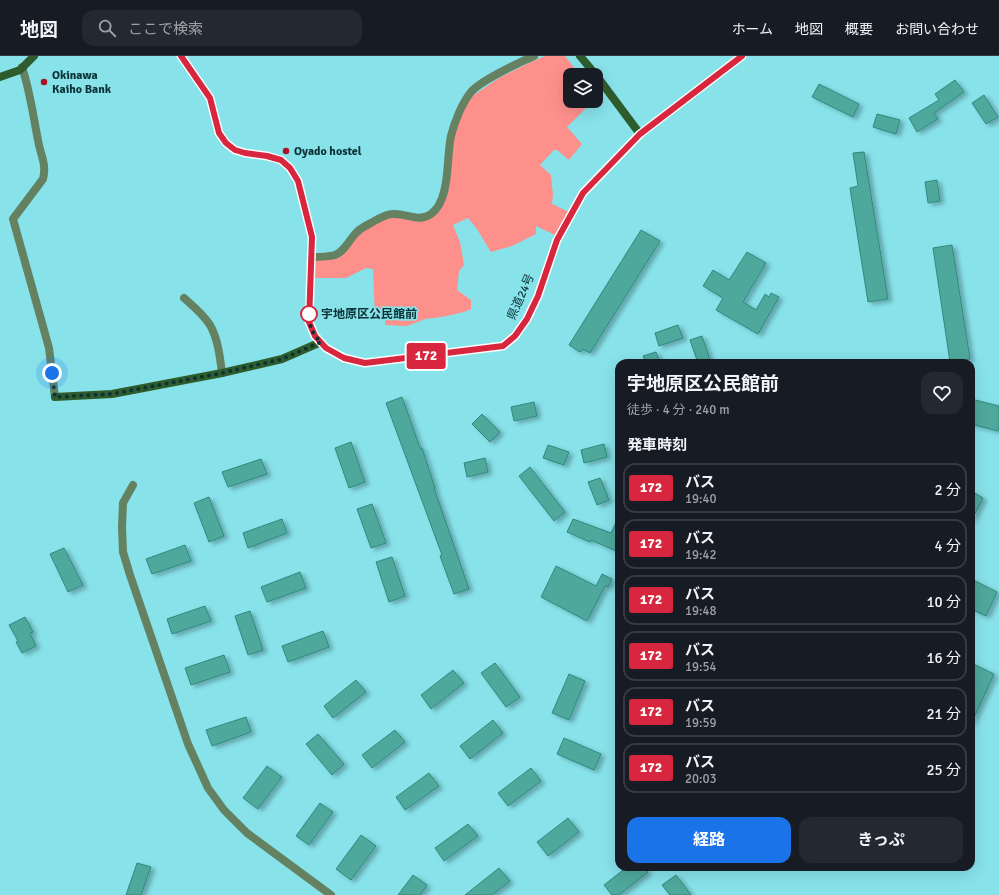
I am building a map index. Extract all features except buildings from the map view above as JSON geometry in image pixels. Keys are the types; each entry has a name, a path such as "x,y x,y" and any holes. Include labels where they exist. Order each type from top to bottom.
{"main road":[{"path":"0,77 12,74 34,56"},
{"name":"県道24号","path":"181,56 210,98 219,133 226,143 235,150 281,160 290,168 298,181 312,237 309,322 315,336 326,348 344,358 365,363 503,346 515,336 527,319 538,296 557,240 583,193 640,134 742,56"},
{"path":"580,56 590,68"},
{"path":"603,84 640,134"},
{"path":"55,397 112,394 222,373 282,359 321,342"}],"street":[{"path":"311,257 335,255 341,251 356,232 386,215 393,214 422,218 433,213 441,201 444,190 448,172 449,144 453,126 471,92 479,84 534,56"},
{"path":"22,67 28,85 38,143 45,171 43,179 13,219 48,348 55,397"},
{"path":"184,298 201,313 211,326 218,346 222,373"},
{"path":"133,485 123,503 123,552 188,744 208,788 224,810 247,833 331,895"}],"shaded area":[{"path":"545,56 565,56 574,68 563,68 563,108 586,108 567,127 582,144 569,160 557,150 554,150 540,165 551,175 553,194 552,204 571,213 557,236 536,226 536,234 512,246 491,252 477,229 468,218 453,225 460,242 464,265 459,271 457,290 471,300 471,309 442,317 425,319 407,326 385,325 385,317 375,317 373,269 366,268 346,278 311,278 311,257 332,256 357,232 381,218 421,218 440,203 448,156 464,105 474,95 499,78"}],"bus line":[{"name":"172","path":"181,56 210,98 219,133 226,143 235,150 281,160 290,168 298,181 312,237 309,322 315,336 326,348 344,358 365,363 433,356 503,346 515,336 527,319 538,296 557,240 583,193 640,134 742,56"}],"place":[{"name":"Okinawa Kaiho Bank","path":"44,82"},
{"name":"Oyado hostel","path":"286,151"},
{"name":"宇地原区公民館前","path":"309,314"}],"route":[{"path":"52,373 55,397 112,394 222,373 282,359 321,342 315,336 309,322 309,306 309,314"}]}
